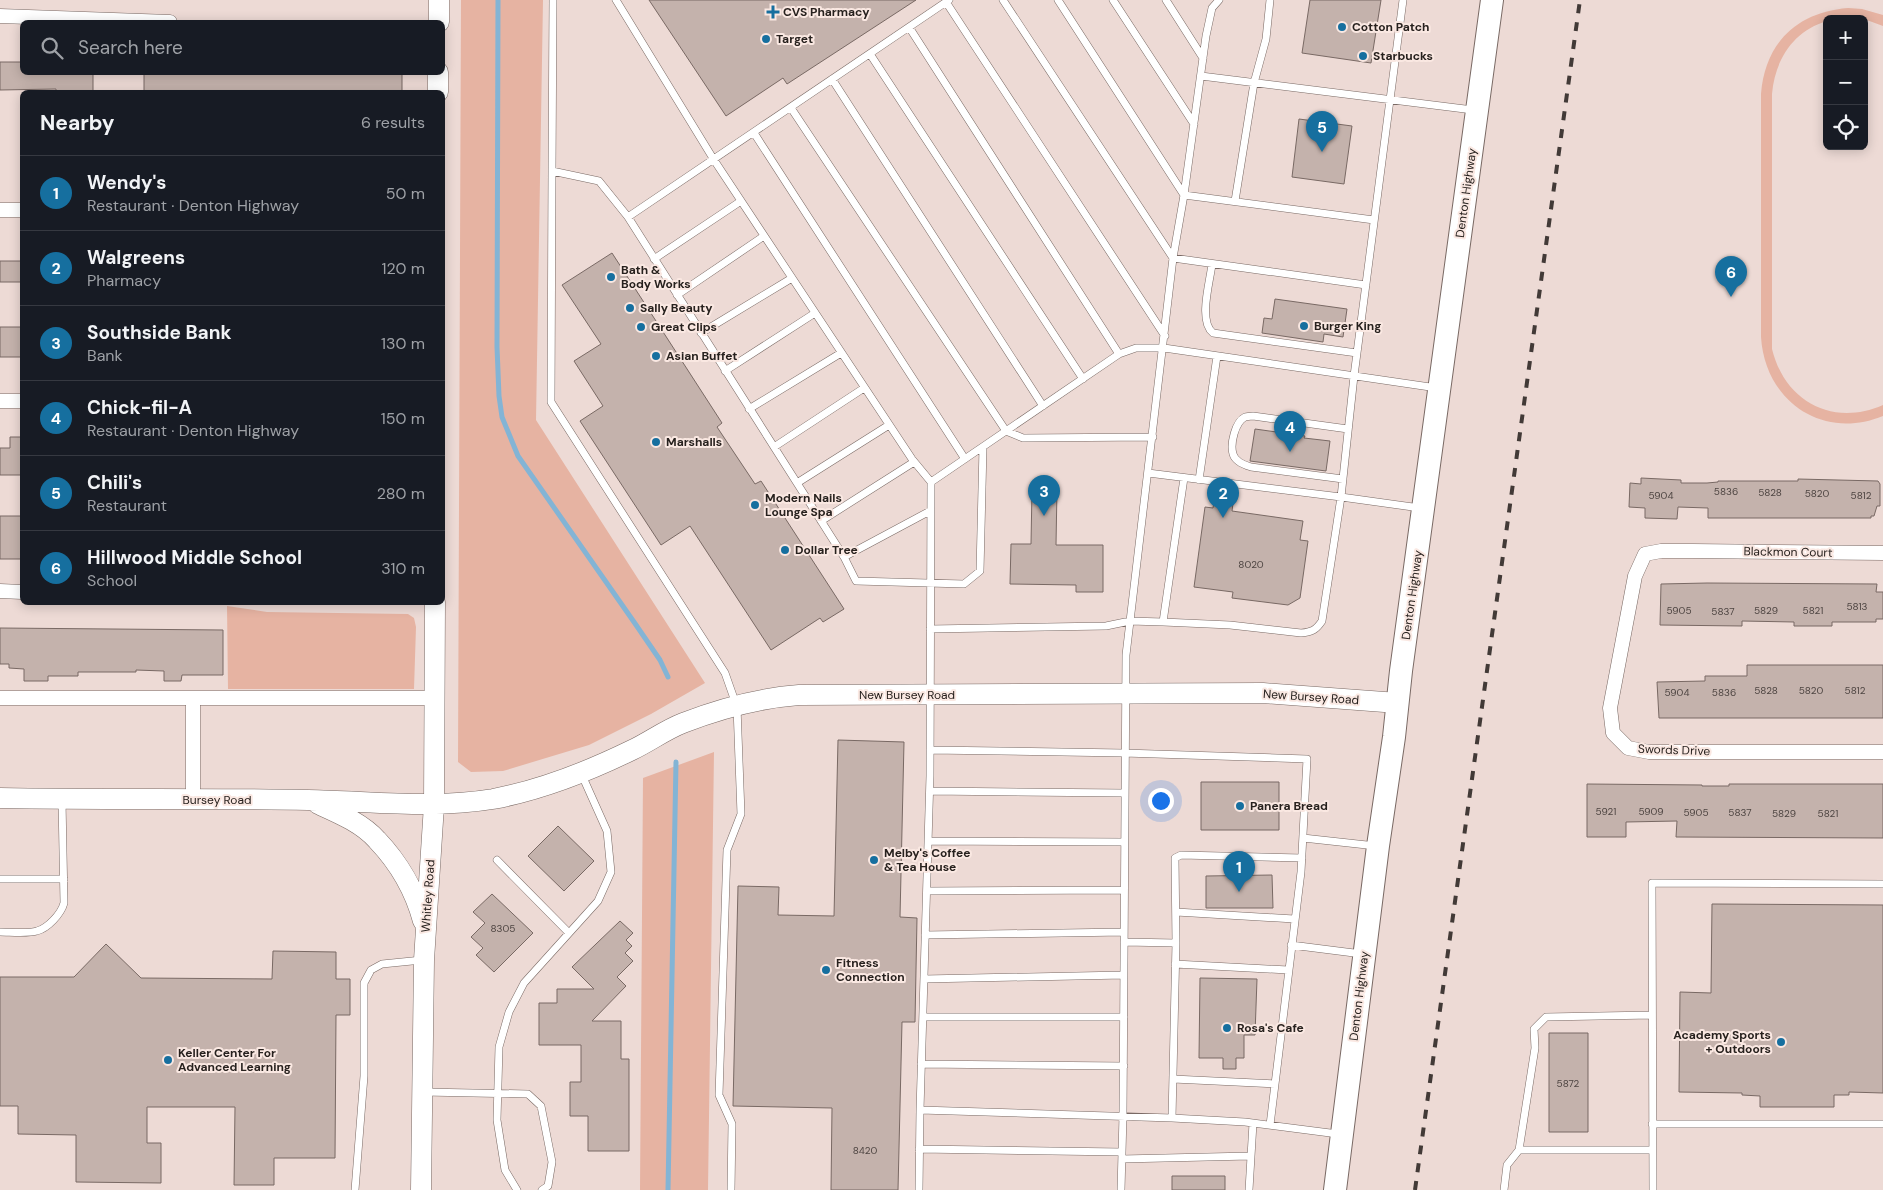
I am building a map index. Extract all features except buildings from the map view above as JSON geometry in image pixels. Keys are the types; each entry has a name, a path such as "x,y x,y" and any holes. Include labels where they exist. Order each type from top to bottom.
{"main road":[{"name":"Denton Highway","path":"1335,1190 1378,846 1492,0"}],"street":[{"path":"439,0 439,20"},
{"path":"0,16 113,20"},
{"path":"438,75 438,90"},
{"path":"0,210 20,210"},
{"path":"0,401 20,401"},
{"name":"Swords Drive","path":"1693,551 1662,551 1645,554 1635,576 1610,708 1613,733 1628,748 1649,752 1883,752"},
{"name":"Blackmon Court","path":"1693,551 1883,553"},
{"path":"0,592 20,592"},
{"name":"Whitley Road","path":"422,1190 424,960 434,805 436,605"},
{"name":"New Bursey Road","path":"434,805 494,799 555,783 633,750 681,724 736,706 799,695 1262,693 1398,703"},
{"path":"0,698 435,698"},
{"path":"193,698 193,800"},
{"name":"Bursey Road","path":"0,798 309,800 434,805"},
{"path":"309,800 346,817 377,839 406,878 420,910 426,931"}],"lane":[{"path":"553,0 551,402 725,673 736,706 741,814 728,850 719,1095 732,1124 731,1190"},
{"path":"616,0 714,160 864,388 914,462 931,482 930,791 918,1190"},
{"path":"1004,0 1173,258 1366,285"},
{"path":"1058,0 1184,195"},
{"path":"1113,0 1194,124"},
{"path":"1166,0 1203,58"},
{"path":"1121,1190 1124,1115 1124,753 1126,656 1164,348 1173,258 1184,195 1203,58 1212,8 1218,0"},
{"path":"1235,201 1254,82 1266,39 1270,0"},
{"path":"930,629 1106,626 1130,621 1230,625 1301,633 1311,632 1317,628 1322,621 1341,497 1354,376 1404,0"},
{"path":"628,217 948,1 1165,336"},
{"path":"909,27 1119,354"},
{"path":"870,54 1083,378"},
{"path":"1201,76 1477,111"},
{"path":"832,79 1043,406"},
{"path":"791,108 1006,431 1024,438 1153,437"},
{"path":"754,133 965,459"},
{"path":"552,171 599,181 628,217 821,520 844,557 856,581 964,584 980,571 983,447"},
{"path":"1184,195 1374,220"},
{"path":"654,259 741,201"},
{"path":"677,295 764,236"},
{"path":"1212,264 1205,317 1208,330 1213,333 1357,353"},
{"path":"701,333 792,278"},
{"path":"725,371 815,313"},
{"path":"931,482 1119,354 1136,348 1164,348 1440,388"},
{"path":"749,409 841,353"},
{"path":"1200,480 1217,356"},
{"path":"774,447 864,388"},
{"path":"1343,479 1251,467 1239,462 1233,455 1232,447 1234,434 1239,422 1245,417 1253,416 1348,429"},
{"path":"797,483 889,425"},
{"path":"821,520 914,462"},
{"path":"1148,474 1423,508"},
{"path":"1163,622 1184,478"},
{"path":"844,557 930,511"},
{"path":"930,750 1124,753 1307,759 1302,858 1270,1125"},
{"path":"517,1190 505,1170 498,1120 500,1048 509,1012 524,984 598,902 611,872 607,831 581,773"},
{"path":"930,791 1124,793"},
{"path":"0,932 37,931 51,922 62,911 64,879 62,799"},
{"path":"1303,838 1378,846"},
{"path":"928,841 1124,842"},
{"path":"1172,1118 1176,943 1175,858 1181,855 1302,858"},
{"path":"497,860 569,933"},
{"path":"0,880 64,879"},
{"path":"1653,1190 1652,883 1883,884"},
{"path":"927,891 1124,890"},
{"path":"1176,912 1294,919"},
{"path":"926,935 1124,932"},
{"path":"1124,942 1176,943"},
{"path":"1291,945 1365,954"},
{"path":"355,1190 364,1076 364,984 371,970 382,964 424,960"},
{"path":"1175,964 1288,970"},
{"path":"924,979 1124,975"},
{"path":"1504,1190 1507,1166 1519,1150 1535,1048 1534,1029 1546,1017 1652,1015"},
{"path":"923,1017 1124,1017"},
{"path":"921,1064 1124,1066"},
{"path":"1173,1079 1275,1084"},
{"path":"422,1092 528,1094 542,1106 552,1162 548,1186 542,1190"},
{"path":"920,1110 1124,1115 1253,1123 1342,1134"},
{"path":"1249,1190 1253,1123"},
{"path":"1652,1124 1883,1124"},
{"path":"919,1149 1122,1156 1250,1156"},
{"path":"1519,1150 1652,1150"}],"shaded area":[{"path":"461,0 543,0 536,420 705,683 651,714 589,745 503,771 471,772 458,762"},
{"path":"1848,8 1862,9 1883,15 1883,26 1868,20 1868,15 1823,15 1823,23 1804,32 1788,48 1777,70 1772,94 1772,349 1778,368 1788,383 1800,396 1814,405 1829,411 1846,413 1864,411 1883,405 1883,416 1860,422 1839,423 1819,419 1801,410 1785,397 1773,380 1765,360 1761,337 1761,94 1764,76 1769,60 1777,45 1787,33 1813,16"},
{"path":"227,606 267,612 408,614 414,618 416,627 414,689 228,689"},
{"path":"714,752 708,1190 640,1190 643,778"}],"waterway":[{"path":"498,0 497,347 502,417 518,456 660,660 668,677"},
{"path":"668,1190 676,762"}],"railway":[{"path":"1415,1190 1580,0"}],"place":[{"name":"CVS Pharmacy","path":"773,12"},
{"name":"Cotton Patch","path":"1342,27"},
{"name":"Target","path":"766,39"},
{"name":"Starbucks","path":"1363,56"},
{"name":"Chili's","path":"1322,152"},
{"name":"Bath & Body Works","path":"611,277"},
{"name":"Hillwood Middle School","path":"1731,297"},
{"name":"Sally Beauty","path":"630,308"},
{"name":"Burger King","path":"1304,326"},
{"name":"Great Clips","path":"641,327"},
{"name":"Asian Buffet","path":"656,356"},
{"name":"Marshalls","path":"656,442"},
{"name":"Chick-fil-A","path":"1290,452"},
{"name":"Modern Nails Lounge Spa","path":"755,505"},
{"name":"Southside Bank","path":"1044,516"},
{"name":"Walgreens","path":"1223,518"},
{"name":"Dollar Tree","path":"785,550"},
{"name":"Panera Bread","path":"1240,806"},
{"name":"Melby's Coffee & Tea House","path":"874,860"},
{"name":"Wendy's","path":"1239,892"},
{"name":"Fitness Connection","path":"826,970"},
{"name":"Rosa's Cafe","path":"1227,1028"},
{"name":"Academy Sports + Outdoors","path":"1781,1042"},
{"name":"Keller Center For Advanced Learning","path":"168,1060"}]}
